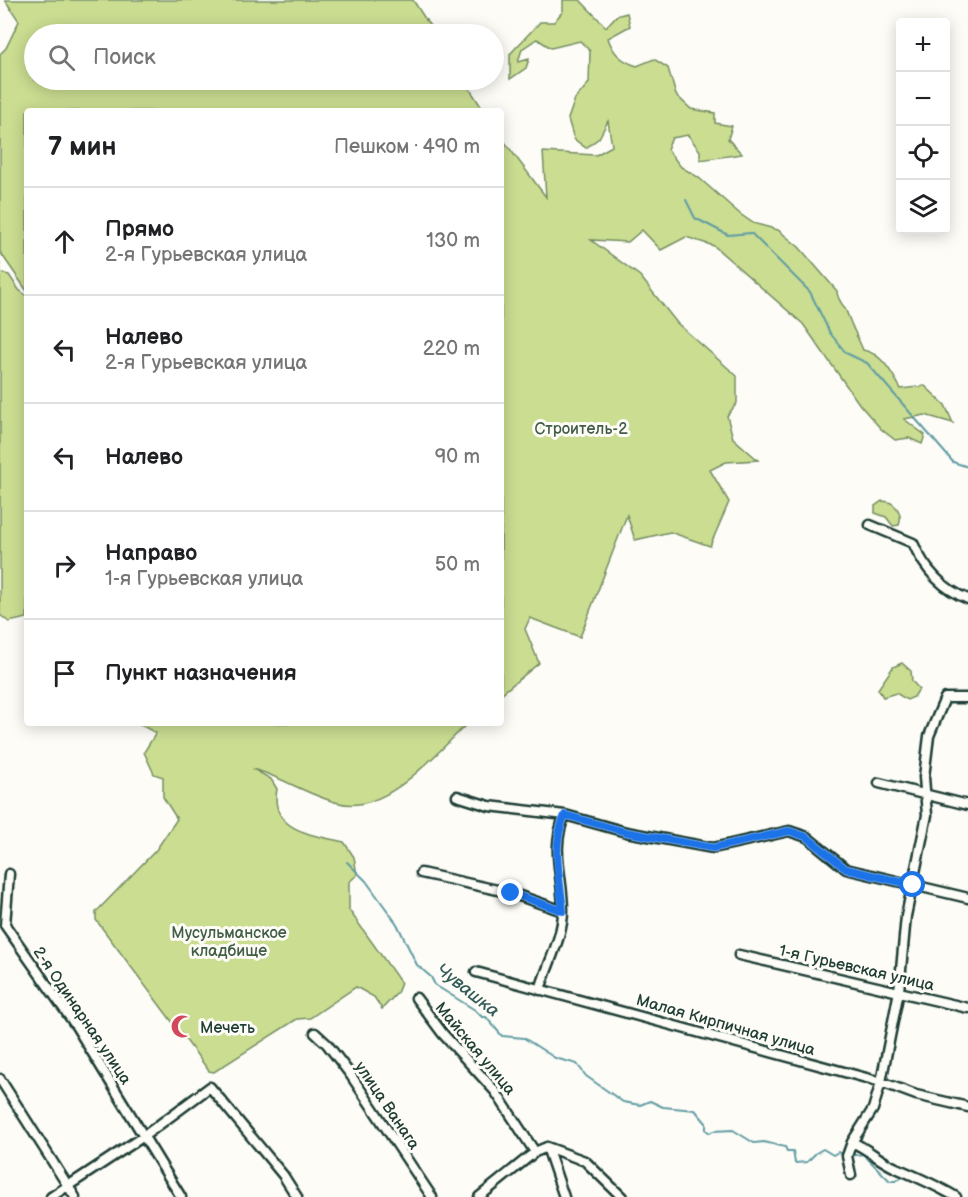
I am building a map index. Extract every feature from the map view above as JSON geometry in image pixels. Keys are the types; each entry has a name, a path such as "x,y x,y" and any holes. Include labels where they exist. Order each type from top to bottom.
{"street":[{"path":"870,525 914,543 921,560 950,592 968,599"},
{"path":"851,1174 848,1156 852,1142 873,1109 881,1082 899,991 906,916 927,815 924,794 929,736 945,698 968,698"},
{"path":"879,783 968,805"},
{"path":"457,796 489,806 565,815 626,832 713,848 789,831 807,837 846,869 968,898"},
{"path":"540,990 561,931 563,911 557,833 565,815"},
{"path":"421,873 468,882 563,911"},
{"name":"2-я Одинарная улица","path":"9,874 5,925 76,1026 181,1197"},
{"name":"1-я Гурьевская улица","path":"739,955 968,1008"},
{"name":"Малая Кирпичная улица","path":"476,972 616,1008 699,1034 881,1082 916,1095 968,1107"},
{"name":"Майская улица","path":"416,998 443,1034 495,1091 535,1152"},
{"name":"улица Ванага","path":"315,1033 327,1044 350,1074 432,1197"},
{"path":"0,1079 75,1197"},
{"path":"51,1197 144,1136 210,1087 297,1197"},
{"path":"852,1142 896,1168 930,1182 956,1197"},
{"path":"546,1147 564,1197"},
{"path":"479,1197 535,1152 546,1147 585,1161 622,1197"}],"green space":[{"path":"5,0 413,0 429,24 24,24 24,90 470,90 482,108 24,108 24,287 0,252 0,54 6,48 19,21"},
{"name":"Строитель-2","path":"563,0 580,0 606,27 616,16 627,13 630,26 608,38 618,56 637,66 654,59 668,68 676,95 691,109 715,113 715,123 732,126 728,139 742,154 700,160 700,151 688,135 672,138 667,149 681,167 698,177 753,223 778,230 799,247 837,291 863,350 876,355 881,360 901,389 925,386 945,405 953,423 925,415 904,419 925,435 922,444 909,438 895,440 881,429 860,405 803,324 714,246 686,237 661,250 642,230 628,242 591,240 640,276 677,323 737,376 737,403 727,416 733,438 758,460 726,462 710,470 729,502 710,546 670,532 635,540 627,515 580,637 530,618 525,629 539,663 504,692 504,141 546,197 543,152 596,155 612,146 608,121 599,138 586,148 574,139 568,119 575,99 589,83 590,51 580,41 551,48 537,39 522,49 518,62 529,59 526,68 510,79 510,54 540,22 554,22 563,11"},
{"path":"0,263 1,273 9,275 24,294 24,619 9,622 0,615"},
{"path":"882,501 887,501 897,508 900,516 899,525 893,526 886,517 875,513 875,506"},
{"path":"902,663 911,671 912,681 919,689 914,697 907,700 896,693 883,697 878,689 893,667"},
{"name":"Мусульманское кладбище","path":"143,726 465,726 426,764 393,791 375,800 357,804 328,800 253,769 271,779 277,789 276,803 280,814 287,823 296,829 320,837 344,842 354,857 357,875 349,882 349,910 401,983 397,993 382,1009 374,997 356,987 310,1018 297,1019 214,1072 209,1071 96,920 96,912 156,850 177,819 163,797 163,777 154,774 144,752 156,733"}],"waterway":[{"path":"686,200 695,218 728,235 751,233 810,292 830,333 846,353 867,363 953,462 968,467"},
{"name":"Чувашка","path":"347,862 366,881 397,924 417,965 431,977 435,985 475,1010 482,1017 486,1017 502,1036 524,1038 555,1058 577,1064 586,1076 623,1102 640,1105 650,1101 663,1107 695,1110 706,1123 706,1130 710,1133 733,1130 754,1143 764,1142 785,1147 787,1151 793,1151 795,1163 807,1162 823,1149 833,1155 838,1152 845,1155"},
{"name":"Чувашка","path":"850,1156 863,1154 890,1181 907,1175"},
{"name":"Чувашка","path":"932,1188 944,1197"}],"place":[{"name":"Мечеть","path":"182,1027"}],"route":[{"path":"511,893 563,911 557,833 565,815 626,832 713,848 789,831 807,837 846,869 913,885"}]}
